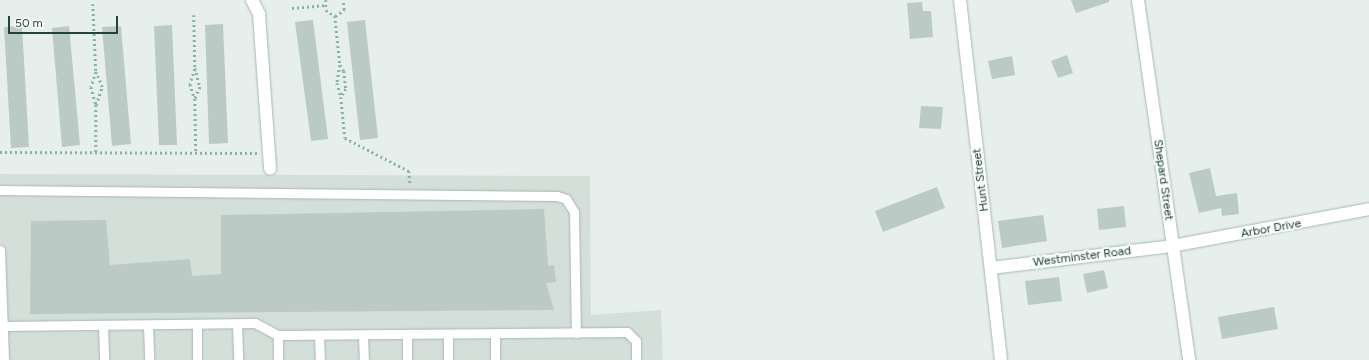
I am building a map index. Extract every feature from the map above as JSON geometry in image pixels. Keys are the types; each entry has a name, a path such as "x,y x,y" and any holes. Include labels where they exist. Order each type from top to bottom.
{"street":[{"path":"252,0 259,14 270,169"},
{"name":"Hunt Street","path":"960,0 1001,360"},
{"name":"Shepard Street","path":"1138,0 1189,360"},
{"name":"Arbor Drive","path":"1172,246 1369,209"},
{"name":"Westminster Road","path":"991,268 1172,246"}],"lane":[{"path":"0,190 566,198 574,212 576,334"},
{"path":"0,250 4,360"},
{"path":"197,324 197,360"},
{"path":"237,324 238,360"},
{"path":"2,326 255,324 278,335 632,334 636,360"},
{"path":"103,325 104,360"},
{"path":"148,325 148,360"},
{"path":"278,335 278,360"},
{"path":"319,335 320,360"},
{"path":"364,335 364,360"},
{"path":"407,335 407,360"},
{"path":"448,335 448,360"},
{"path":"495,335 495,360"}],"path":[{"path":"324,5 326,0"},
{"path":"335,16 344,10 344,0"},
{"path":"93,4 96,72 102,87 96,105"},
{"path":"292,8 324,5"},
{"path":"324,5 329,14 335,16"},
{"path":"194,15 195,68 200,86 195,99"},
{"path":"335,16 340,65 337,83 342,96 345,138 409,171 412,195"},
{"path":"340,65 344,71 346,89 342,96"},
{"path":"195,68 190,84 195,99 196,151"},
{"path":"96,72 91,86 96,105 96,152"},
{"path":"0,152 196,151 269,154"}],"shaded area":[{"path":"0,174 590,176 591,315 661,310 663,360 0,360"}],"building":[{"path":"1071,0 1109,0 1109,2 1076,13"},
{"path":"922,2 923,11 931,11 933,37 910,39 907,3"},
{"path":"313,20 328,139 311,141 295,22"},
{"path":"365,20 378,138 360,140 347,22"},
{"path":"223,24 228,143 209,144 205,25"},
{"path":"172,25 177,145 159,145 154,26"},
{"path":"22,26 29,147 11,148 4,27"},
{"path":"69,26 80,145 62,147 52,28"},
{"path":"121,26 131,144 112,146 102,27"},
{"path":"1067,55 1073,73 1058,78 1051,61"},
{"path":"1012,56 1015,75 992,79 988,61"},
{"path":"921,106 943,107 941,129 919,128"},
{"path":"1210,168 1216,196 1237,193 1239,214 1222,216 1221,208 1199,213 1189,173"},
{"path":"937,187 945,208 883,232 875,211"},
{"path":"1124,206 1126,227 1099,230 1097,209"},
{"path":"544,209 548,266 554,265 556,282 546,283 554,310 30,314 31,221 106,220 110,265 190,259 192,276 221,274 221,215"},
{"path":"1043,215 1047,241 1002,248 998,221"},
{"path":"1104,270 1108,288 1087,293 1083,274"},
{"path":"1059,277 1062,301 1028,305 1025,281"},
{"path":"1274,307 1278,329 1222,339 1218,317"}]}
